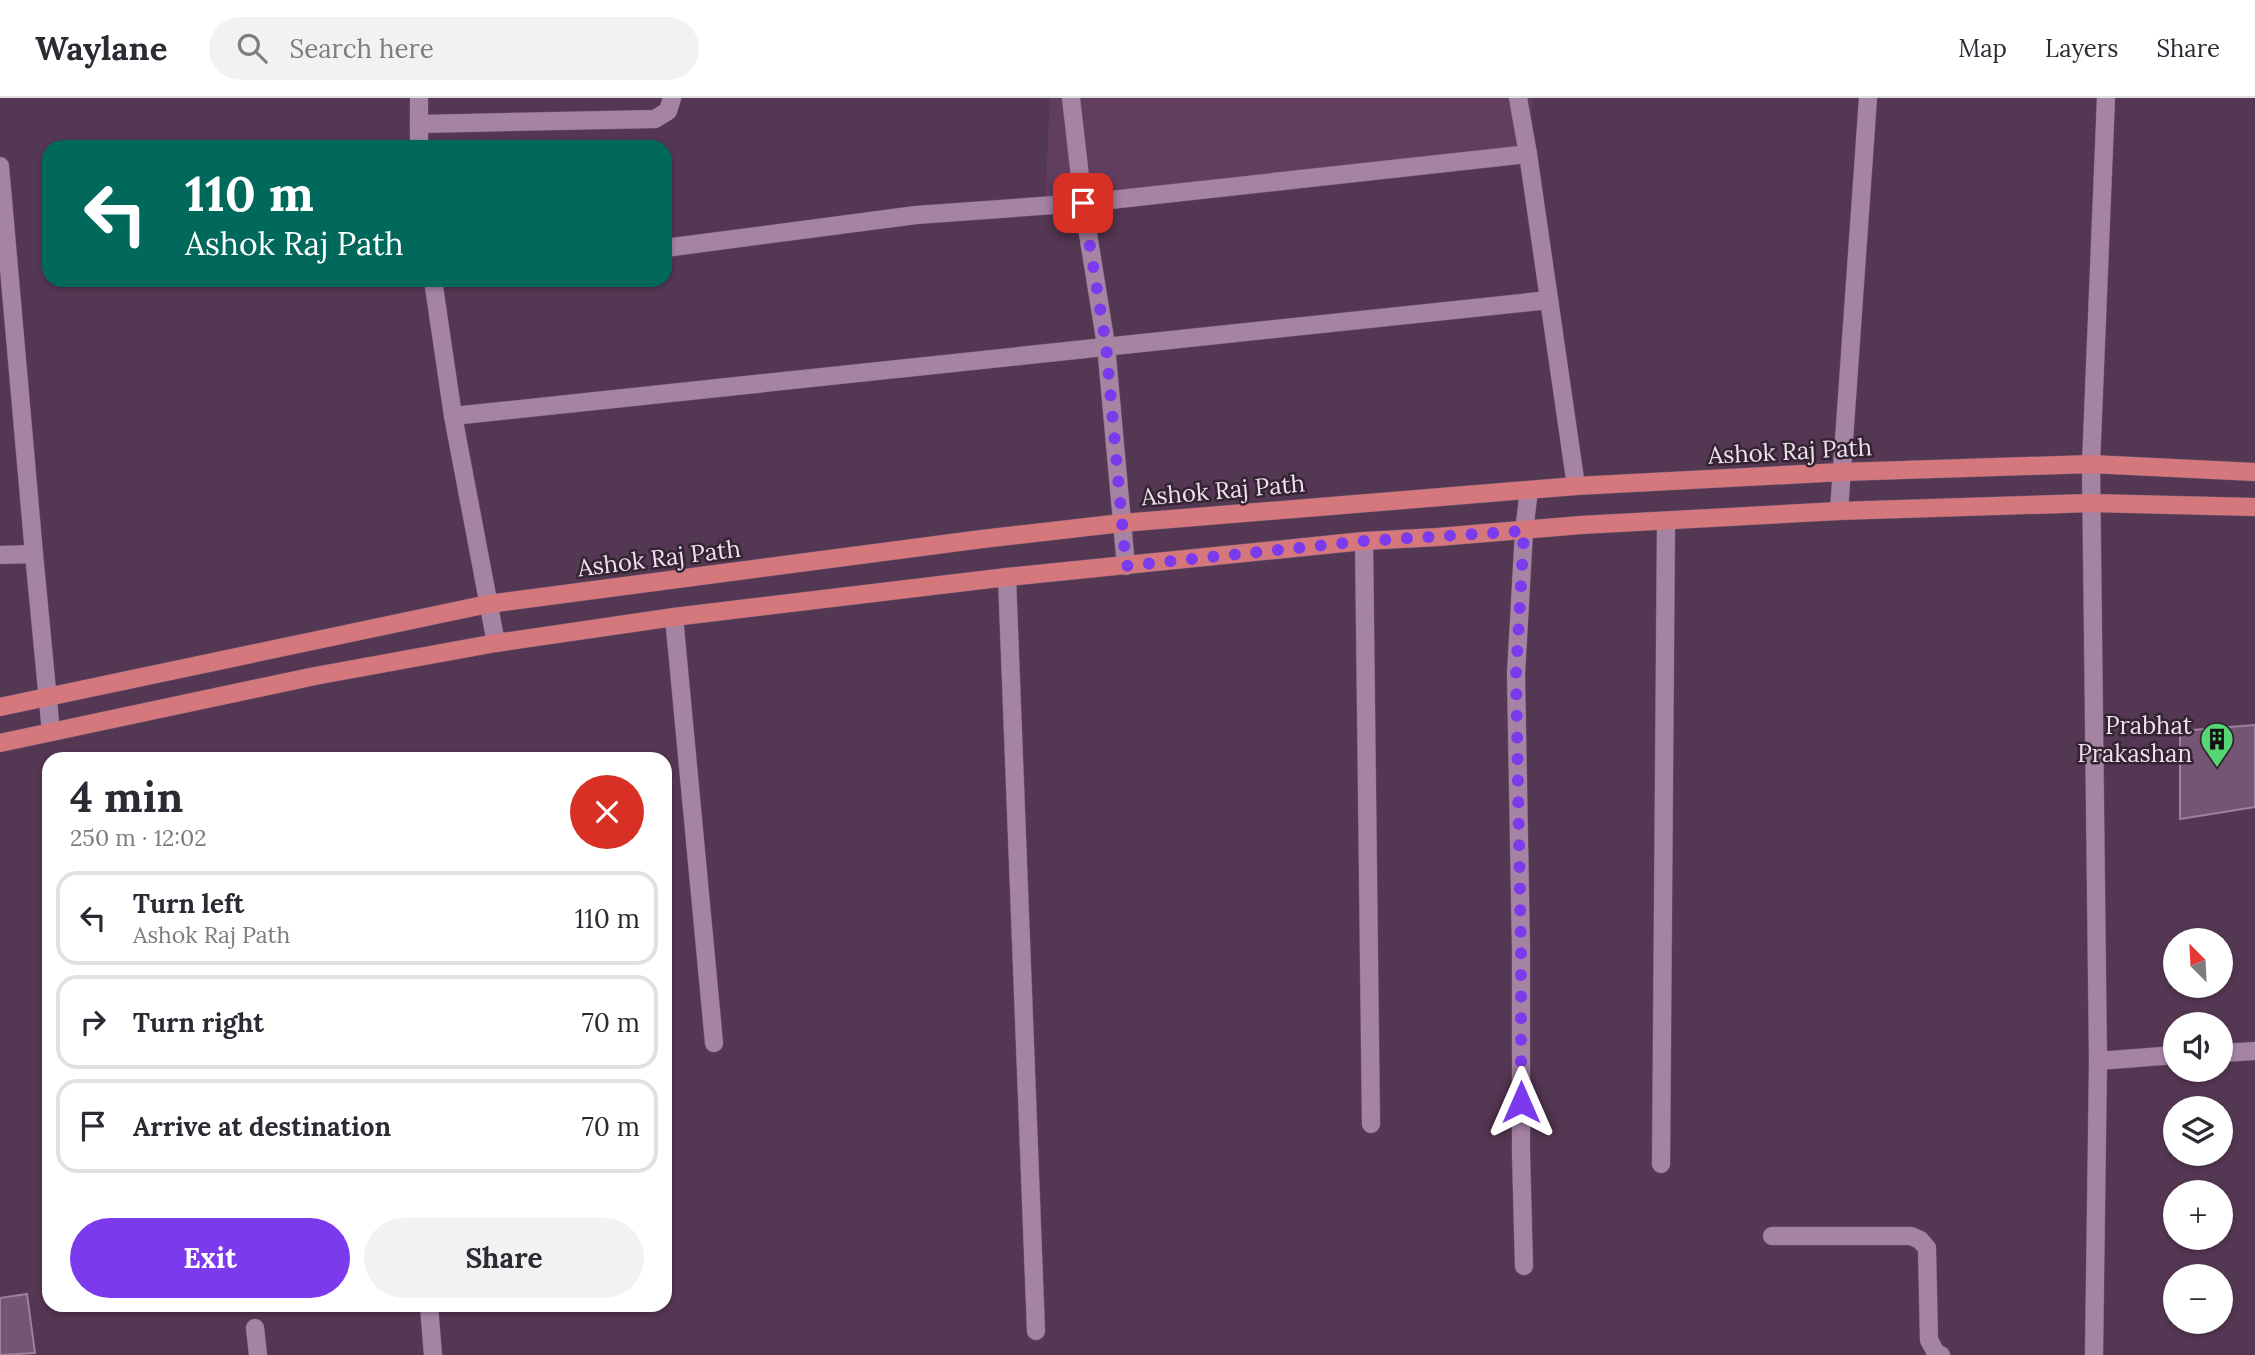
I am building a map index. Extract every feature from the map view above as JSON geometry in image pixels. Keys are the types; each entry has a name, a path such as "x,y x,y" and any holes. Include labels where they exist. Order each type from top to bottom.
{"main road":[{"name":"Ashok Raj Path","path":"0,707 488,604 1122,523 1576,486 1842,472 2091,464 2255,471"},
{"path":"0,743 315,676 496,643 674,617 1007,577 1364,541 1581,525 1839,511 2091,503 2255,506"}],"street":[{"path":"419,98 419,140"},
{"path":"419,124 655,119 668,111 672,98"},
{"path":"1071,98 1083,203 1106,345 1126,566"},
{"path":"1518,98 1576,486"},
{"path":"1839,511 1868,98"},
{"path":"2094,1355 2098,1061 2091,464 2106,98"},
{"path":"672,247 916,215 1083,203 1528,154"},
{"path":"0,166 51,732"},
{"path":"434,287 453,416 496,643"},
{"path":"453,416 1549,300"},
{"path":"1524,1266 1516,674 1529,490"},
{"path":"1661,1164 1666,522"},
{"path":"1364,541 1371,1124"},
{"path":"0,555 34,554"},
{"path":"1007,577 1036,1332"},
{"path":"674,617 714,1043"},
{"path":"2233,1052 2255,1051"},
{"path":"2098,1061 2163,1056"},
{"path":"1772,1236 1911,1236 1920,1240 1927,1248 1929,1340 1936,1353 1941,1355"},
{"path":"429,1312 433,1355"},
{"path":"255,1328 258,1355"}],"shaded area":[{"path":"1050,98 1533,98 1528,154 1045,206"}],"building":[{"name":"Prabhat Prakashan","path":"2255,725 2255,807 2180,819 2180,731"},
{"path":"27,1294 35,1353 0,1355 0,1298"}],"place":[{"name":"Prabhat Prakashan","path":"2217,769"}],"route":[{"path":"1083,203 1106,345 1126,566 1364,541 1524,531 1516,674 1521,1102"}]}
